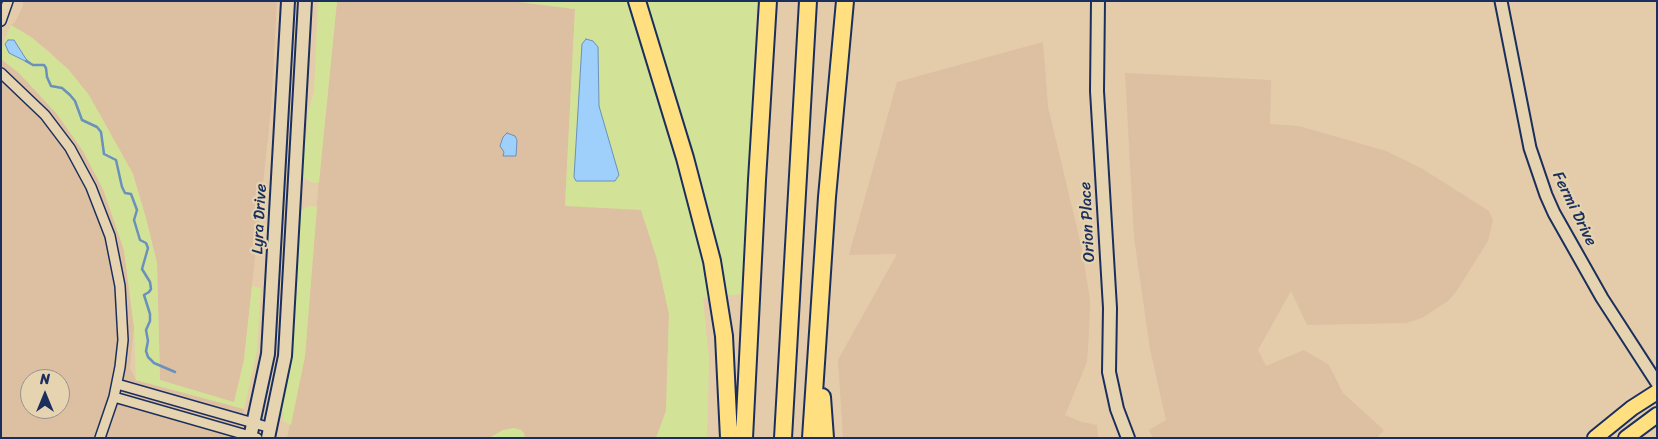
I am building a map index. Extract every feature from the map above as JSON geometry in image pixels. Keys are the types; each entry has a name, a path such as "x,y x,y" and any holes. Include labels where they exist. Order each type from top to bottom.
{"highway":[{"path":"637,1 686,158 712,262 724,336 729,438"},
{"path":"744,438 768,1"},
{"path":"783,438 808,1"},
{"path":"811,438 826,197 845,1"},
{"path":"818,330 825,438"}],"main road":[{"name":"Lyra Drive","path":"253,437 270,338 288,1"},
{"name":"Lyra Drive","path":"269,433 286,350 305,1"},
{"name":"Orion Place","path":"1098,1 1097,91 1110,308 1110,372 1117,409 1128,438"},
{"path":"1595,438 1632,408 1657,392"},
{"path":"1626,438 1657,415"}],"street":[{"path":"1,20 8,1"},
{"name":"Fermi Drive","path":"1501,1 1530,148 1546,195 1554,213 1602,298 1657,382"},
{"path":"1,73 38,108 64,139 85,175 104,219 114,252 122,300 123,340 114,397 100,438"},
{"path":"117,384 254,423 269,433"},
{"path":"114,397 253,437"}],"shaded area":[{"path":"23,1 277,1 271,109 244,360 234,403 160,380 157,263 133,174 100,115 76,79 51,53 31,37 11,25 15,22 23,6"},
{"path":"337,1 511,1 575,9 565,205 641,209 657,259 669,314 666,411 656,438 287,438 305,356 320,166"},
{"path":"1043,42 1048,107 1082,249 1090,300 1087,362 1065,415 1082,422 1097,425 1098,438 843,438 838,360 897,254 849,255 897,82"},
{"path":"1,59 19,73 57,114 83,151 103,189 124,250 134,327 130,368 136,380 244,409 238,438 1,438"},
{"path":"1125,73 1271,80 1270,124 1299,126 1386,151 1421,168 1489,211 1493,220 1488,241 1456,292 1448,301 1422,318 1406,323 1307,325 1291,291 1258,350 1266,366 1304,350 1329,365 1343,393 1384,430 1377,438 1153,438 1149,430 1166,420 1150,349 1134,237"}],"green space":[{"path":"318,1 337,1 319,183 311,182 302,177 301,170 308,112 314,92"},
{"path":"511,1 757,1 743,294 703,298 709,359 707,438 656,438 666,411 669,314 657,259 641,210 565,206 575,9"},
{"path":"11,25 31,37 68,69 89,95 133,174 157,263 160,380 234,402 244,360 252,286 261,288 257,351 244,409 136,380 134,327 124,250 103,189 83,151 57,114 19,73 1,59 1,49"},
{"path":"310,206 317,207 305,356 291,425 282,420 284,414 279,415 298,219 301,210"},
{"path":"514,428 521,430 525,438 489,438 503,430"}],"water":[{"path":"586,39 593,41 598,47 599,106 619,175 615,181 576,181 574,177 582,44"},
{"path":"8,40 14,40 26,59 33,65 9,53 5,44"},
{"path":"507,133 515,136 517,140 516,156 503,156 504,152 500,146 503,137"}],"waterway":[{"path":"26,61 33,65 44,65 51,86 62,88 70,95 75,101 82,120 97,127 101,132 104,154 116,160 122,187 125,193 131,194 137,210 134,220 140,240 146,243 148,248 142,269 150,282 151,289 144,295 150,314 150,321 146,330 148,341 146,351 148,357 154,363 175,372"}]}
